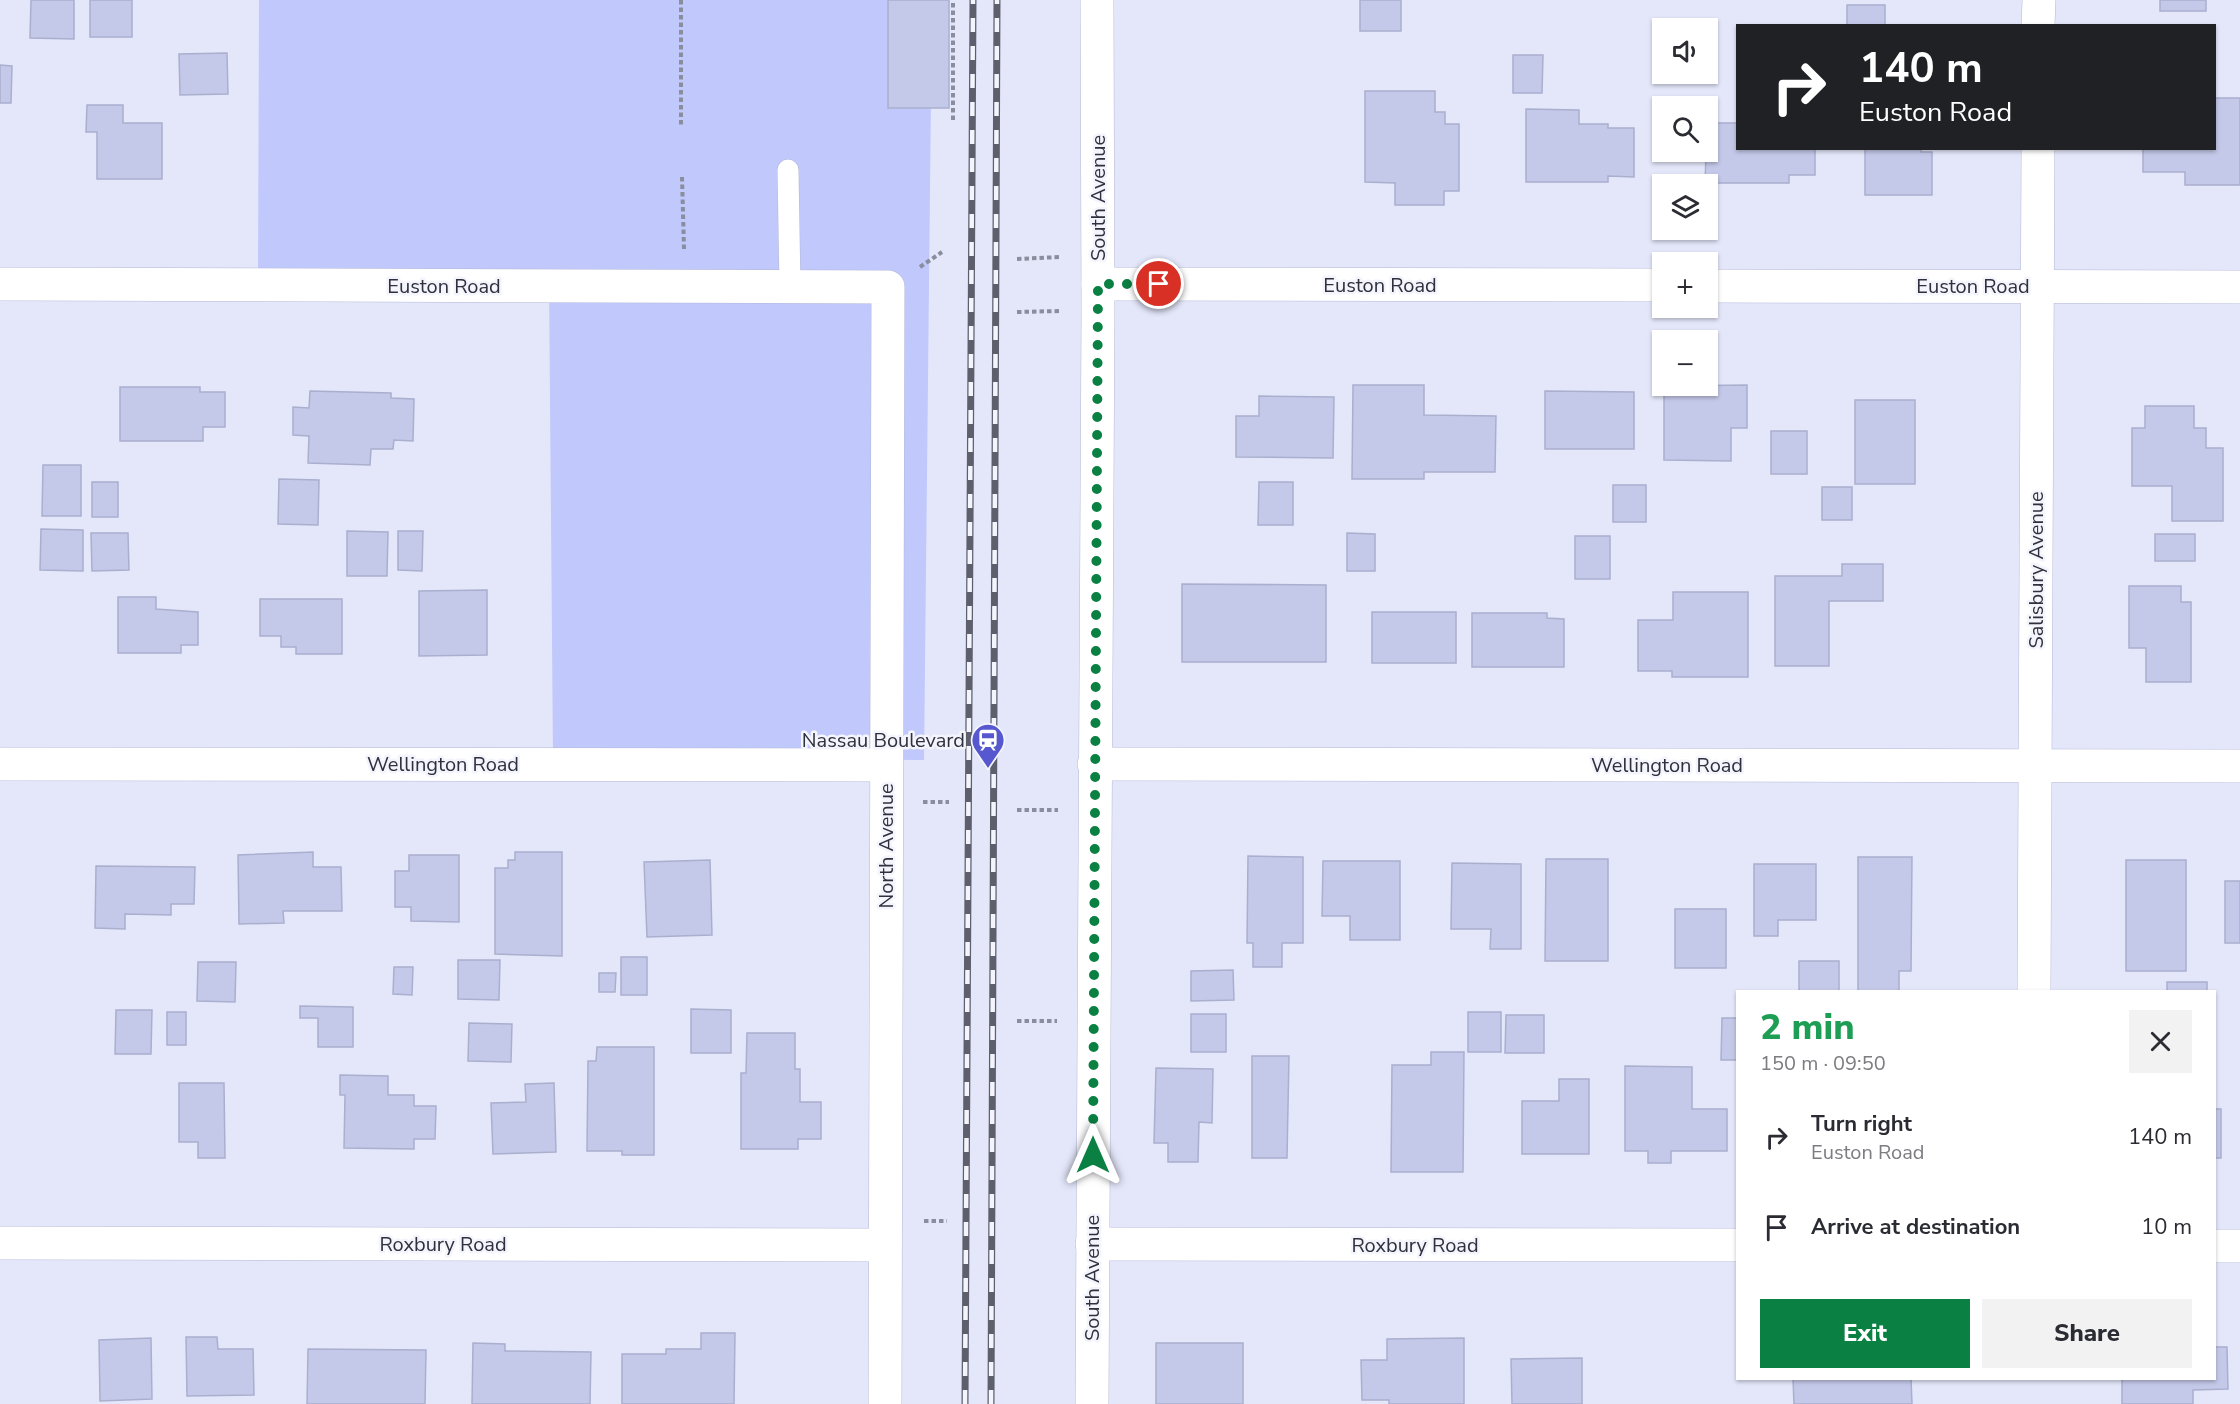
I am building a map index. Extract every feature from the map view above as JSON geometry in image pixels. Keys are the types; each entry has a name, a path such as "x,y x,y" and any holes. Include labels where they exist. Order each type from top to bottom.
{"street":[{"name":"South Avenue","path":"1092,1404 1098,284 1097,0"},
{"path":"2038,0 2038,24"},
{"name":"Salisbury Avenue","path":"2034,990 2038,150"},
{"name":"Euston Road","path":"0,284 888,287"},
{"name":"Euston Road","path":"1098,284 1652,285"},
{"name":"Euston Road","path":"1718,286 2240,287"},
{"name":"North Avenue","path":"885,1404 888,287"},
{"name":"Wellington Road","path":"0,764 886,765"},
{"name":"Wellington Road","path":"1094,764 2240,766"},
{"name":"Roxbury Road","path":"0,1243 885,1245"},
{"name":"Roxbury Road","path":"1092,1244 1736,1245"},
{"path":"2216,1246 2240,1246"}],"lane":[{"path":"788,170 790,287"}],"path":[{"path":"681,0 681,126"},
{"path":"953,0 953,120"},
{"path":"1017,259 1070,257"},
{"path":"1017,312 1067,311"},
{"path":"1017,1021 1031,1021"}],"shaded area":[{"path":"259,0 932,0 924,760 553,758 549,279 258,278"}],"building":[{"path":"31,0 74,0 74,39 30,38"},
{"path":"90,0 132,0 132,37 90,37"},
{"path":"888,0 949,0 949,108 888,108"},
{"path":"1360,0 1401,0 1401,31 1360,31"},
{"path":"2160,0 2206,0 2206,11 2160,11"},
{"path":"1847,5 1885,5 1885,24 1847,24"},
{"path":"227,53 228,94 180,95 179,54"},
{"path":"1513,55 1543,55 1542,93 1513,93"},
{"path":"0,65 12,66 11,103 0,103"},
{"path":"1365,91 1435,91 1435,112 1445,112 1445,124 1459,124 1459,191 1444,191 1444,205 1395,205 1395,183 1365,182"},
{"path":"2216,98 2240,98 2240,185 2185,185 2185,172 2143,172 2143,150 2216,150"},
{"path":"87,105 123,105 123,123 162,123 162,179 97,179 97,132 86,132"},
{"path":"1526,109 1579,110 1579,124 1608,124 1608,128 1634,128 1634,177 1608,176 1608,182 1526,182"},
{"path":"1718,123 1736,123 1736,150 1815,150 1815,175 1789,175 1789,183 1718,183 1718,174 1705,174 1706,162 1718,162"},
{"path":"1865,150 1932,152 1932,195 1865,195"},
{"path":"1353,385 1424,385 1424,415 1496,416 1495,472 1424,472 1424,479 1352,479"},
{"path":"1718,385 1747,385 1747,428 1731,428 1731,461 1664,460 1664,396 1718,396"},
{"path":"120,387 200,387 200,392 225,392 225,427 203,427 203,441 120,441"},
{"path":"310,391 391,393 391,398 414,399 413,441 394,440 393,449 371,449 370,465 308,463 309,436 293,435 293,407 309,408"},
{"path":"1545,391 1634,392 1634,449 1545,449"},
{"path":"1259,396 1334,397 1333,458 1236,457 1236,416 1259,416"},
{"path":"1855,400 1915,400 1915,484 1855,484"},
{"path":"2145,406 2194,406 2194,428 2206,428 2206,448 2223,448 2223,521 2172,521 2172,486 2132,486 2132,428 2145,428"},
{"path":"1771,431 1807,431 1807,474 1771,474"},
{"path":"43,465 81,465 81,516 42,516"},
{"path":"279,479 319,480 318,525 278,524"},
{"path":"92,482 118,482 118,517 92,517"},
{"path":"1259,482 1293,482 1293,525 1258,525"},
{"path":"1613,485 1646,485 1646,522 1613,522"},
{"path":"1822,487 1852,487 1852,520 1822,520"},
{"path":"41,529 83,530 83,571 40,570"},
{"path":"347,531 388,532 387,576 347,576"},
{"path":"398,531 423,531 422,571 398,570"},
{"path":"91,533 128,533 129,570 92,571"},
{"path":"1347,533 1375,534 1375,571 1347,571"},
{"path":"2155,534 2195,534 2195,561 2155,561"},
{"path":"1575,536 1610,536 1610,579 1575,579"},
{"path":"1842,564 1883,564 1883,601 1829,601 1829,666 1775,666 1775,576 1842,576"},
{"path":"1182,584 1326,585 1326,662 1182,662"},
{"path":"2129,586 2181,586 2181,602 2191,602 2191,682 2146,682 2146,648 2129,648"},
{"path":"487,590 487,655 419,656 419,591"},
{"path":"1673,592 1748,592 1748,677 1672,677 1672,671 1638,671 1638,620 1673,620"},
{"path":"118,597 156,597 156,609 198,612 198,645 181,645 181,653 118,653"},
{"path":"260,599 342,599 342,654 296,654 296,647 281,647 281,636 260,636"},
{"path":"1372,612 1456,612 1456,663 1372,663"},
{"path":"1472,613 1547,613 1547,618 1564,619 1564,667 1472,667"},
{"path":"313,852 313,867 341,867 342,911 283,911 284,923 239,924 238,855"},
{"path":"515,852 562,852 562,956 495,954 495,868 508,868 508,860 515,860"},
{"path":"409,855 459,855 459,922 411,921 411,907 395,907 395,871 409,871"},
{"path":"1248,856 1303,857 1303,943 1282,943 1282,967 1253,967 1253,943 1247,943"},
{"path":"1858,857 1912,857 1911,971 1899,971 1899,990 1858,990"},
{"path":"1546,859 1608,859 1608,961 1545,961"},
{"path":"710,860 712,935 647,937 644,862"},
{"path":"2126,860 2186,860 2186,971 2126,971"},
{"path":"1323,861 1400,861 1400,940 1350,940 1350,916 1322,916"},
{"path":"1452,863 1521,864 1521,949 1490,949 1491,929 1451,929"},
{"path":"1754,864 1816,864 1816,920 1778,920 1778,936 1754,936"},
{"path":"96,866 195,867 194,904 171,904 171,915 125,914 125,929 95,928"},
{"path":"2225,881 2240,881 2240,943 2225,943"},
{"path":"1675,909 1726,909 1726,968 1675,968"},
{"path":"621,957 647,957 647,995 621,995"},
{"path":"458,960 500,960 499,1000 458,999"},
{"path":"1799,961 1839,961 1839,990 1799,990"},
{"path":"198,962 236,962 235,1002 197,1001"},
{"path":"394,967 413,967 412,995 393,994"},
{"path":"1233,970 1234,1000 1191,1001 1191,971"},
{"path":"599,973 616,973 615,992 599,992"},
{"path":"2167,982 2207,982 2207,990 2167,990"},
{"path":"300,1006 353,1007 353,1047 318,1047 318,1018 300,1018"},
{"path":"691,1009 731,1010 731,1053 691,1053"},
{"path":"116,1010 152,1010 151,1054 115,1054"},
{"path":"167,1012 186,1012 186,1045 167,1045"},
{"path":"1468,1012 1501,1012 1501,1052 1468,1052"},
{"path":"1191,1014 1226,1014 1226,1052 1191,1052"},
{"path":"1506,1015 1544,1015 1544,1053 1505,1053"},
{"path":"1722,1018 1736,1018 1736,1060 1721,1060"},
{"path":"469,1023 512,1024 511,1062 468,1061"},
{"path":"747,1033 795,1033 795,1069 800,1069 800,1102 821,1102 821,1139 798,1139 798,1149 741,1149 741,1073 746,1073"},
{"path":"597,1047 654,1047 654,1155 622,1155 622,1151 587,1151 588,1061 596,1061"},
{"path":"1431,1052 1464,1052 1463,1172 1391,1172 1392,1065 1431,1065"},
{"path":"1252,1056 1289,1056 1287,1158 1252,1158"},
{"path":"1625,1066 1692,1067 1692,1109 1727,1109 1727,1151 1671,1151 1671,1163 1648,1163 1648,1151 1625,1151"},
{"path":"1156,1068 1213,1069 1212,1123 1199,1122 1198,1162 1168,1162 1168,1143 1154,1143"},
{"path":"340,1075 388,1076 388,1095 414,1095 414,1106 436,1106 435,1139 414,1139 414,1149 344,1148 345,1095 340,1095"},
{"path":"1559,1079 1589,1079 1589,1154 1522,1154 1522,1101 1559,1101"},
{"path":"179,1083 224,1083 225,1158 198,1158 198,1142 179,1142"},
{"path":"554,1083 556,1152 493,1154 491,1103 526,1102 525,1084"},
{"path":"2216,1109 2221,1109 2221,1158 2216,1158"},
{"path":"701,1333 735,1333 734,1404 622,1404 622,1354 666,1354 666,1349 701,1349"},
{"path":"186,1337 217,1337 218,1349 253,1349 254,1395 187,1396"},
{"path":"151,1338 152,1399 100,1401 99,1340"},
{"path":"1464,1338 1464,1404 1389,1404 1389,1400 1362,1400 1361,1360 1387,1360 1387,1339"},
{"path":"473,1343 505,1344 505,1351 591,1352 590,1404 472,1404"},
{"path":"1156,1343 1243,1343 1243,1404 1156,1404"},
{"path":"2216,1347 2227,1347 2228,1389 2193,1390 2193,1404 2122,1404 2122,1380 2216,1380"},
{"path":"308,1349 426,1350 425,1404 307,1404"},
{"path":"1582,1358 1582,1404 1512,1404 1511,1359"},
{"path":"1793,1380 1911,1380 1912,1404 1794,1404"}],"railway":[{"path":"965,1404 973,0"},
{"path":"991,1404 997,0"}],"place":[{"name":"Nassau Boulevard","path":"988,769"}],"route":[{"path":"1093,1155 1098,284 1159,284"}]}
